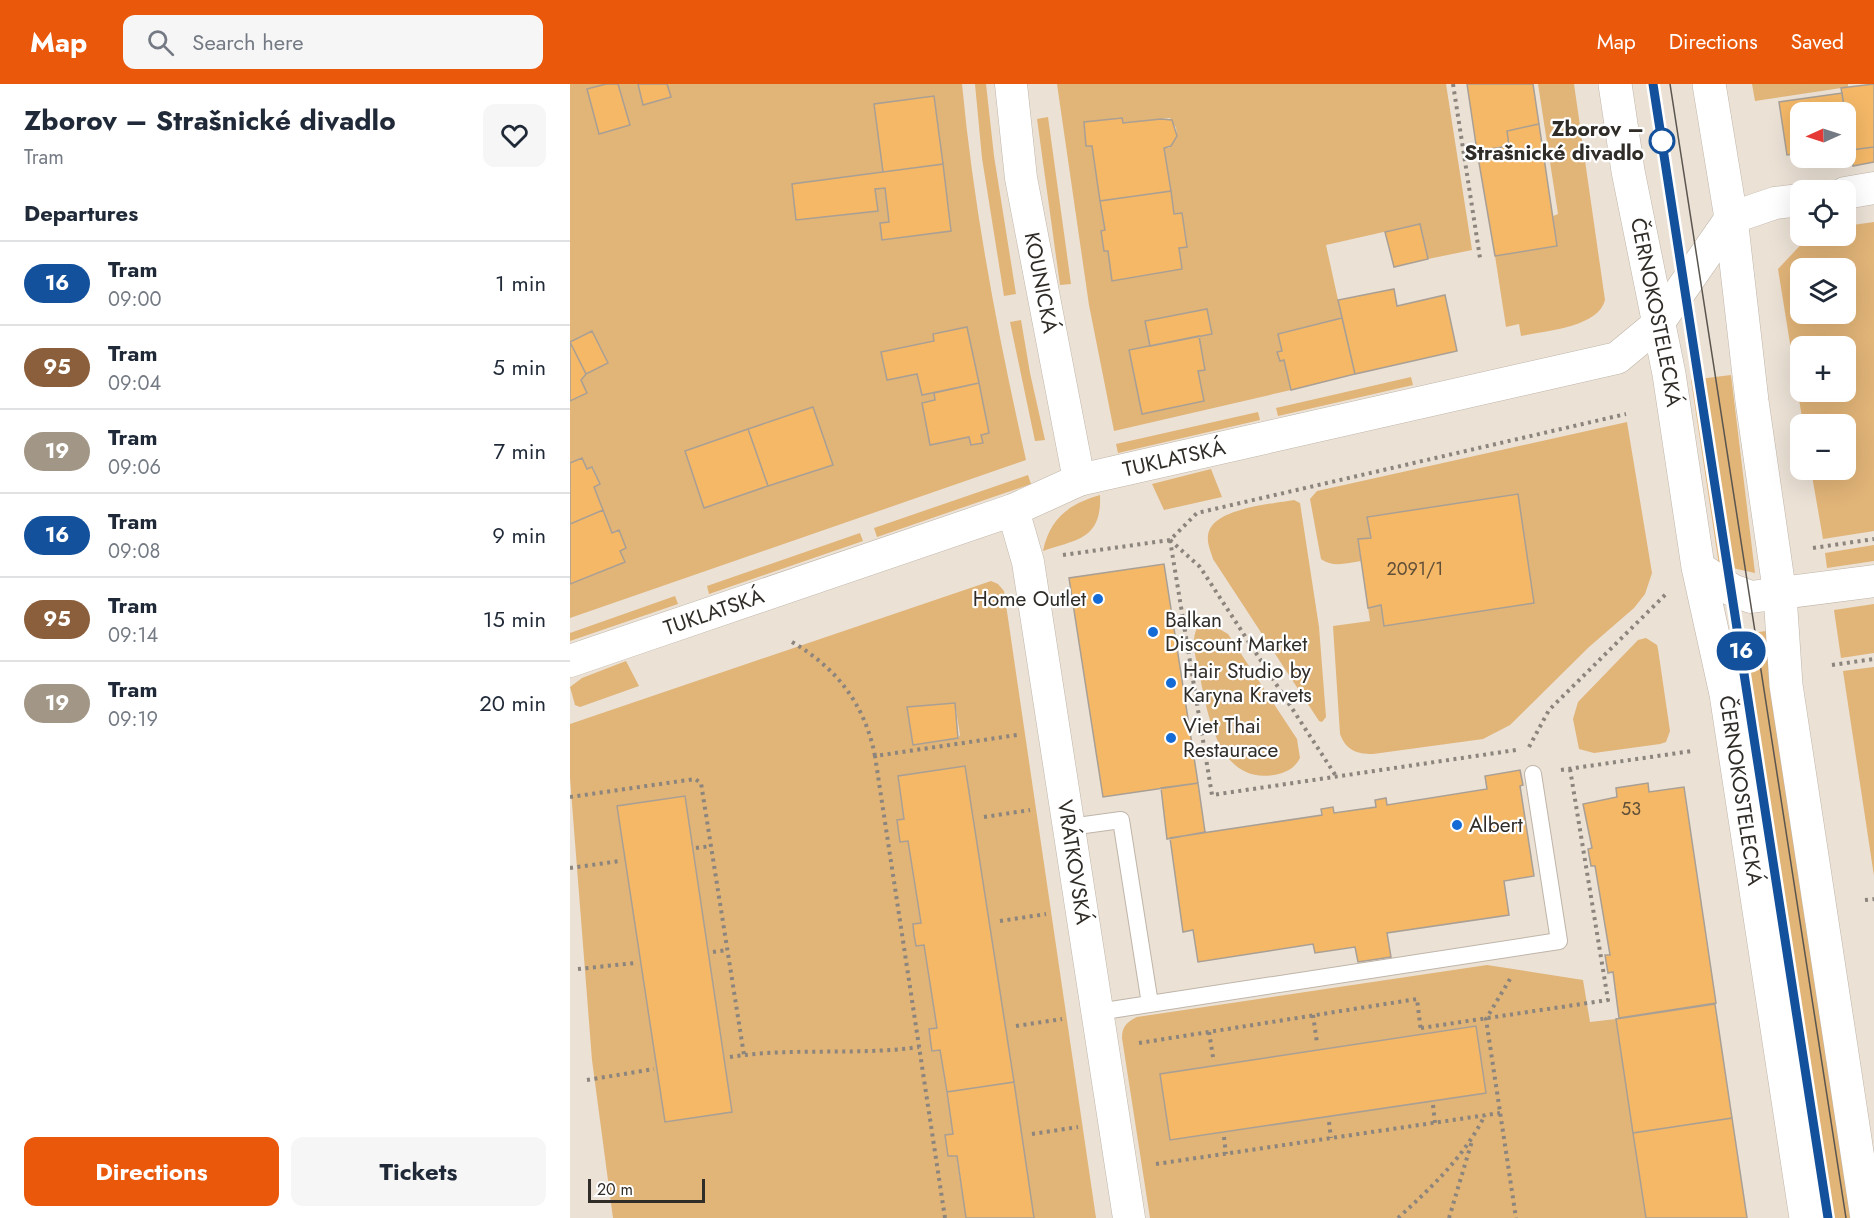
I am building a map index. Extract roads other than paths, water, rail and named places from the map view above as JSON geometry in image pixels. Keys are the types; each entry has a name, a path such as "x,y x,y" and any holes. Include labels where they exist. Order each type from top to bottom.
{"main road":[{"name":"ČERNOKOSTELECKÁ","path":"1615,84 1657,325 1669,374 1698,567 1726,694 1806,1218"},
{"path":"1709,84 1731,218 1752,401 1780,595 1786,685 1868,1218"}],"street":[{"name":"KOUNICKÁ","path":"1011,84 1021,177 1079,480"},
{"path":"1856,191 1874,188"},
{"path":"1731,218 1776,203 1790,201"},
{"name":"TUKLATSKÁ","path":"570,661 1013,510 1079,480 1617,358 1657,325 1731,218"},
{"name":"VRÁTKOVSKÁ","path":"1013,510 1028,562 1070,827 1084,1015 1129,1218"},
{"path":"1698,567 1732,590 1751,597 1874,581"}],"lane":[{"path":"1084,1015 1559,941 1533,774"},
{"path":"1070,827 1121,820 1150,1004"}],"tram line":[{"path":"1653,84 1828,1218"},
{"name":"16","path":"1653,84 1828,1218"},
{"path":"1670,84 1846,1218"}],"place":[{"name":"Zborov – Strašnické divadlo","path":"1662,141"},
{"name":"Home Outlet","path":"1098,599"},
{"name":"Balkan Discount Market","path":"1153,632"},
{"name":"Hair Studio by Karyna Kravets","path":"1171,683"},
{"name":"Viet Thai Restaurace","path":"1171,738"},
{"name":"Albert","path":"1457,825"}]}
